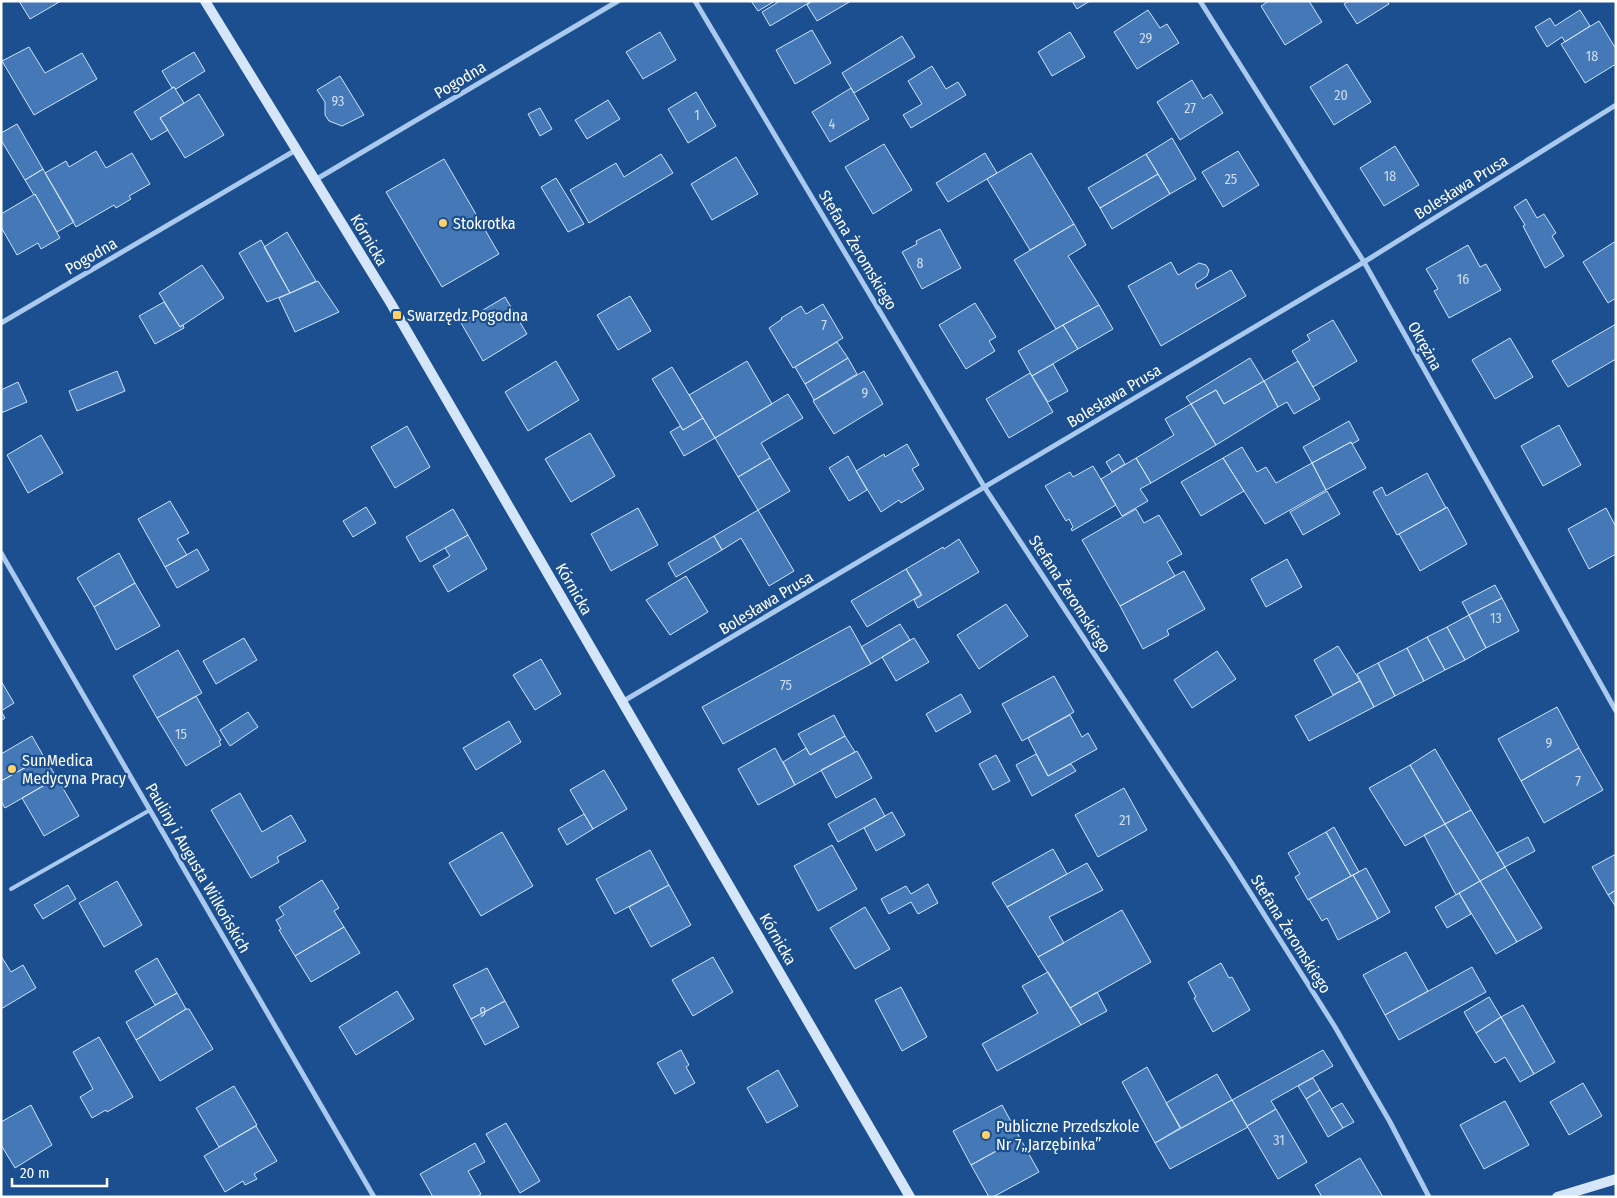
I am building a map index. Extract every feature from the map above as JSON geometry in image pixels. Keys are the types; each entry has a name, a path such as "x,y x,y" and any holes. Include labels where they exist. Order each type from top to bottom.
{"street":[{"name":"Kórnicka","path":"205,1 390,302 910,1197"},
{"name":"Pogodna","path":"314,180 618,1"},
{"name":"Stefana Żeromskiego","path":"695,1 985,488 1236,870 1344,1043 1390,1122 1429,1197"},
{"name":"Okrężna","path":"1200,1 1364,262 1616,711"},
{"name":"Bolesława Prusa","path":"622,702 1364,262 1616,105"},
{"name":"Pogodna","path":"1,323 296,150"},
{"name":"Pauliny i Augusta Wilkońskich","path":"1,553 374,1197"},
{"path":"1557,1197 1616,1179"}],"lane":[{"path":"12,889 150,810"}],"building":[{"path":"19,1 61,1 30,19"},
{"path":"751,1 775,1 758,11"},
{"path":"780,1 812,1 770,26 762,12"},
{"path":"812,1 851,1 817,21 807,5"},
{"path":"1072,1 1090,1 1077,9"},
{"path":"1269,1 1309,1 1322,22 1285,45 1261,6"},
{"path":"1349,1 1387,1 1389,4 1357,24 1344,4"},
{"path":"1148,10 1160,28 1167,24 1179,43 1137,69 1114,32"},
{"path":"1580,10 1590,26 1565,42 1562,37 1547,47 1535,27 1550,18 1555,26"},
{"path":"1599,21 1616,49 1616,64 1585,83 1561,44"},
{"path":"812,30 831,63 795,84 776,50"},
{"path":"660,32 676,60 643,79 626,52"},
{"path":"1070,32 1085,57 1052,76 1038,52"},
{"path":"902,36 915,57 854,93 842,73"},
{"path":"29,47 45,73 82,53 97,79 34,115 2,61"},
{"path":"194,52 205,71 176,89 172,88 162,71"},
{"path":"1347,64 1371,102 1334,125 1310,87"},
{"path":"932,66 946,89 958,82 966,95 911,128 903,115 922,104 908,81"},
{"path":"340,76 364,115 342,126 329,121 325,115 325,102 317,90"},
{"path":"1192,80 1203,99 1211,94 1223,113 1180,140 1157,102"},
{"path":"174,87 184,103 160,118 168,130 151,140 134,112"},
{"path":"851,88 869,119 830,142 812,112"},
{"path":"696,92 716,126 688,143 668,109"},
{"path":"199,94 224,135 185,158 160,118"},
{"path":"608,100 620,119 587,139 575,120"},
{"path":"540,108 552,129 540,136 528,114"},
{"path":"17,124 43,169 25,180 1,140 1,133"},
{"path":"1172,138 1196,179 1170,194 1146,154"},
{"path":"884,144 912,190 873,214 845,167"},
{"path":"1395,146 1419,185 1384,206 1360,168"},
{"path":"96,151 106,168 132,153 150,184 129,196 131,199 116,208 114,205 76,227 45,173 66,161 69,167"},
{"path":"1238,151 1259,185 1223,207 1202,172"},
{"path":"985,153 997,173 948,202 936,183"},
{"path":"1031,153 1074,224 1030,250 987,179"},
{"path":"661,154 673,173 589,223 570,190 616,163 624,177"},
{"path":"1146,154 1158,174 1100,208 1088,188"},
{"path":"736,157 758,194 712,220 691,184"},
{"name":"Stokrotka","path":"444,159 499,254 442,287 386,192"},
{"path":"43,169 74,222 57,232 25,180"},
{"path":"1158,174 1170,194 1112,229 1100,208"},
{"path":"556,178 584,224 568,232 541,187"},
{"path":"35,194 60,238 41,249 38,243 17,255 1,227 1,214"},
{"path":"1526,199 1537,218 1544,214 1556,233 1552,236 1564,256 1545,268 1523,226 1525,225 1514,207"},
{"path":"1074,224 1086,245 1068,256 1099,305 1056,329 1014,260"},
{"path":"940,229 961,268 922,289 902,252 917,244 916,241"},
{"path":"287,232 316,281 290,293 264,247"},
{"path":"261,240 290,293 267,302 239,253"},
{"path":"1616,241 1616,298 1608,303 1583,262"},
{"path":"1468,245 1480,267 1486,264 1501,290 1449,318 1434,291 1438,289 1426,269"},
{"path":"1171,262 1178,275 1199,263 1206,265 1209,270 1207,276 1195,284 1197,289 1231,270 1246,296 1161,346 1128,286"},
{"path":"202,265 224,298 180,327 159,293"},
{"path":"318,281 339,312 295,332 279,298"},
{"path":"630,296 651,331 618,350 597,315"},
{"path":"505,297 527,334 483,361 461,323"},
{"path":"164,302 180,327 183,325 184,328 155,344 139,316"},
{"path":"975,303 996,337 989,341 995,351 966,369 939,325"},
{"path":"823,304 843,338 793,368 769,328 801,306 806,314"},
{"path":"1099,305 1113,329 1078,349 1063,325"},
{"path":"1333,320 1357,361 1313,387 1292,351 1310,340 1307,335"},
{"path":"1616,324 1616,359 1568,387 1552,361"},
{"path":"1063,325 1078,349 1032,376 1018,351"},
{"path":"1510,338 1533,377 1495,399 1472,360"},
{"path":"837,342 848,358 805,384 795,367"},
{"path":"848,358 857,374 814,400 805,384"},
{"path":"1250,358 1264,381 1224,404 1216,390 1191,404 1186,397"},
{"path":"556,361 579,400 528,431 505,392"},
{"path":"747,361 772,404 715,438 689,395"},
{"path":"1298,361 1320,399 1294,414 1287,402 1278,407 1264,381"},
{"path":"1053,364 1068,391 1048,402 1032,376"},
{"path":"672,367 703,418 683,430 652,379"},
{"path":"117,371 125,391 77,411 69,391"},
{"path":"864,371 883,404 834,434 813,401"},
{"path":"1030,373 1053,412 1009,438 986,399"},
{"path":"1264,381 1278,407 1216,445 1191,404 1216,390 1224,404"},
{"path":"18,382 27,402 1,413 1,390"},
{"path":"788,394 803,418 761,443 770,458 738,477 715,438"},
{"path":"1191,404 1216,445 1151,483 1136,458 1174,435 1165,419"},
{"path":"703,418 715,438 684,456 670,432 680,426 683,430"},
{"path":"1349,421 1359,440 1352,444 1351,442 1312,463 1303,447"},
{"path":"1559,425 1581,465 1543,486 1521,446"},
{"path":"407,426 430,467 395,488 371,447"},
{"path":"590,433 615,476 571,502 545,459"},
{"path":"41,435 63,473 28,493 7,455"},
{"path":"1351,442 1366,468 1326,490 1312,463"},
{"path":"907,444 919,465 912,469 924,489 901,503 899,500 881,512 856,471 884,454 885,457"},
{"path":"1242,447 1257,472 1266,467 1276,483 1312,463 1326,490 1265,524 1223,458"},
{"path":"1119,454 1125,464 1112,472 1106,462"},
{"path":"848,456 867,490 849,501 829,468"},
{"path":"770,458 790,491 758,510 738,477"},
{"path":"1136,458 1151,483 1140,489 1148,501 1122,516 1101,479"},
{"path":"1223,458 1244,491 1201,516 1181,482"},
{"path":"1093,466 1116,505 1072,531 1073,527 1069,519 1066,521 1045,486 1070,472 1073,477"},
{"path":"1427,473 1446,508 1397,535 1373,492 1382,487 1386,496"},
{"path":"1327,491 1340,514 1303,535 1290,512"},
{"path":"170,501 189,533 177,539 187,555 165,567 138,519"},
{"path":"366,507 376,523 353,537 343,521"},
{"path":"1447,507 1467,544 1420,571 1399,534"},
{"path":"638,508 658,545 611,571 591,534"},
{"path":"1606,508 1616,527 1616,554 1589,569 1568,529"},
{"path":"453,509 468,535 420,562 406,537"},
{"path":"1136,509 1144,523 1159,515 1182,554 1167,562 1175,576 1120,606 1082,540"},
{"path":"758,510 794,571 769,586 741,538 722,550 714,536"},
{"path":"468,535 487,569 448,592 433,566 450,556 445,548"},
{"path":"714,536 722,550 676,577 668,563"},
{"path":"959,539 979,572 918,608 914,600 922,595 906,569"},
{"path":"197,549 209,570 177,588 165,567"},
{"path":"119,553 135,583 94,607 77,578"},
{"path":"1287,559 1302,587 1266,607 1251,579"},
{"path":"906,569 921,595 867,627 851,601"},
{"path":"1184,571 1205,609 1167,630 1169,635 1143,649 1120,606"},
{"path":"686,576 708,612 670,635 646,600"},
{"path":"135,583 160,626 116,650 94,607"},
{"path":"1495,585 1502,598 1469,615 1462,602"},
{"path":"1502,598 1519,631 1486,648 1469,615"},
{"path":"1006,604 1028,636 979,669 957,635"},
{"path":"1469,615 1486,648 1465,660 1447,627"},
{"path":"900,624 910,640 871,664 861,647"},
{"path":"850,626 871,664 723,744 702,707"},
{"path":"1447,627 1465,660 1445,670 1427,637"},
{"path":"1427,637 1445,670 1424,681 1407,648"},
{"path":"244,638 257,660 216,684 203,661"},
{"path":"914,638 929,662 896,681 882,657"},
{"path":"1338,646 1360,681 1333,695 1314,660"},
{"path":"1407,648 1424,681 1395,696 1378,663"},
{"path":"178,650 202,693 157,718 133,676"},
{"path":"1217,651 1236,679 1192,708 1174,680"},
{"path":"541,659 561,694 535,710 513,675"},
{"path":"1378,663 1395,696 1374,707 1357,674"},
{"path":"1054,676 1074,712 1022,741 1002,704"},
{"path":"1,681 14,703 1,711"},
{"path":"1360,681 1374,707 1309,741 1295,716"},
{"path":"961,694 971,712 936,732 926,714"},
{"path":"196,696 221,740 219,741 221,745 186,766 157,718"},
{"path":"1557,707 1579,748 1521,781 1498,739"},
{"path":"1,711 5,718 1,721"},
{"path":"248,712 258,727 230,746 220,730"},
{"path":"834,715 845,736 810,755 798,734"},
{"path":"1070,715 1082,737 1088,733 1097,749 1048,776 1028,738"},
{"path":"509,721 521,742 476,770 463,748"},
{"name":"SunMedica Medycyna Pracy","path":"32,736 44,757 1,781 1,754"},
{"path":"845,736 855,752 795,785 783,762 806,748 810,755"},
{"path":"775,748 795,785 758,805 738,769"},
{"path":"1579,748 1603,790 1544,823 1521,781"},
{"path":"1435,749 1471,810 1445,824 1410,765"},
{"path":"857,751 872,778 836,798 821,770"},
{"path":"1036,754 1048,776 1071,764 1076,771 1032,796 1016,765"},
{"path":"996,755 1010,781 993,790 979,764"},
{"path":"44,757 57,778 5,808 1,801 1,781"},
{"path":"1410,765 1445,824 1405,846 1369,788"},
{"path":"604,770 627,809 593,829 570,790"},
{"path":"57,778 79,816 44,836 22,798"},
{"path":"1124,788 1147,830 1098,857 1075,815"},
{"path":"240,793 262,832 291,815 306,841 277,857 279,862 251,878 211,810"},
{"path":"875,798 885,816 838,842 828,824"},
{"path":"1471,810 1505,867 1480,881 1445,824"},
{"path":"892,812 905,835 876,851 864,828"},
{"path":"584,814 593,829 567,845 558,829"},
{"path":"1445,824 1480,881 1456,895 1424,835"},
{"path":"1334,827 1359,872 1351,876 1326,832"},
{"path":"502,832 533,886 481,916 449,863"},
{"path":"1326,832 1351,876 1308,900 1295,877 1300,874 1288,853"},
{"path":"1528,837 1535,851 1505,867 1497,853"},
{"path":"832,845 857,889 818,911 794,866"},
{"path":"1053,849 1067,874 1007,907 992,883"},
{"path":"650,850 669,885 615,914 596,879"},
{"path":"1616,854 1616,890 1608,895 1592,867"},
{"path":"1087,863 1103,890 1049,917 1064,943 1038,957 1007,907"},
{"path":"1505,867 1542,928 1517,942 1480,881"},
{"path":"1366,868 1390,912 1378,919 1353,875"},
{"path":"1353,875 1378,919 1338,940 1327,918 1322,921 1309,899"},
{"path":"322,880 339,908 334,911 344,927 295,956 279,930 281,929 276,920 284,915 279,907"},
{"path":"117,881 142,925 104,947 79,903"},
{"path":"1480,881 1517,942 1496,954 1459,893"},
{"path":"928,884 938,903 918,914 911,902 889,914 881,899 906,886 911,894"},
{"path":"68,885 76,899 43,919 34,905"},
{"path":"669,885 691,925 651,947 629,907"},
{"path":"1616,890 1616,907 1608,895"},
{"path":"1459,893 1471,914 1447,928 1435,907"},
{"path":"865,907 890,949 855,969 830,928"},
{"path":"1122,910 1151,962 1070,1008 1038,957"},
{"path":"344,927 360,953 311,982 295,956"},
{"path":"1406,952 1428,991 1385,1015 1363,975"},
{"path":"1,956 11,972 23,965 36,988 1,1009"},
{"path":"713,957 733,992 693,1016 672,980"},
{"path":"157,958 177,993 155,1005 135,971"},
{"path":"1221,963 1229,978 1232,977 1250,1010 1213,1032 1194,998 1196,997 1188,982"},
{"path":"1472,967 1486,992 1399,1040 1385,1015"},
{"path":"487,968 505,1001 471,1019 453,985"},
{"path":"1048,972 1081,1025 997,1071 982,1044 1038,1013 1022,986"},
{"path":"901,987 927,1037 902,1051 875,1000"},
{"path":"397,991 414,1019 356,1055 339,1027"},
{"path":"1097,992 1107,1011 1081,1025 1070,1008"},
{"path":"177,993 186,1009 136,1040 126,1022"},
{"path":"1489,997 1501,1017 1476,1033 1464,1012"},
{"path":"505,1001 519,1027 485,1045 471,1019"},
{"path":"1523,1005 1555,1062 1534,1074 1501,1017"},
{"path":"186,1009 189,1009 213,1049 160,1081 136,1040"},
{"path":"1501,1017 1534,1074 1520,1082 1505,1057 1495,1063 1476,1033"},
{"path":"99,1037 133,1097 92,1118 80,1097 93,1089 73,1052"},
{"path":"681,1050 689,1065 686,1067 695,1083 675,1094 657,1063"},
{"path":"1323,1050 1333,1066 1271,1101 1276,1109 1247,1126 1232,1100"},
{"path":"1147,1067 1180,1128 1155,1143 1122,1082"},
{"path":"778,1070 798,1106 767,1123 747,1088"},
{"path":"1217,1074 1232,1100 1181,1128 1166,1103"},
{"path":"1313,1078 1320,1090 1306,1099 1298,1086"},
{"path":"1583,1083 1602,1116 1569,1135 1550,1102"},
{"path":"234,1086 257,1125 219,1147 196,1108"},
{"path":"1320,1090 1343,1128 1328,1137 1306,1099"},
{"path":"1232,1100 1248,1127 1170,1169 1155,1143"},
{"path":"1505,1101 1529,1145 1484,1169 1460,1125"},
{"path":"1342,1103 1354,1122 1343,1128 1331,1109"},
{"path":"31,1105 52,1145 15,1168 1,1145 1,1122"},
{"name":"Publiczne Przedszkole Nr 7„Jarzębinka”","path":"1002,1105 1020,1138 971,1165 953,1131"},
{"path":"1276,1109 1307,1162 1278,1179 1247,1126"},
{"path":"506,1123 540,1181 520,1193 486,1134"},
{"path":"256,1126 277,1161 254,1174 257,1179 245,1185 243,1181 225,1192 204,1156"},
{"path":"1020,1138 1039,1172 993,1197 989,1197 971,1165"},
{"path":"475,1143 485,1162 468,1171 481,1194 476,1197 433,1197 420,1174"},
{"path":"1360,1158 1383,1197 1322,1197 1315,1185"}],"place":[{"name":"Stokrotka","path":"443,223"},
{"name":"Swarzędz Pogodna","path":"397,315"},
{"name":"SunMedica Medycyna Pracy","path":"12,769"},
{"name":"Publiczne Przedszkole Nr 7„Jarzębinka”","path":"986,1135"}]}
